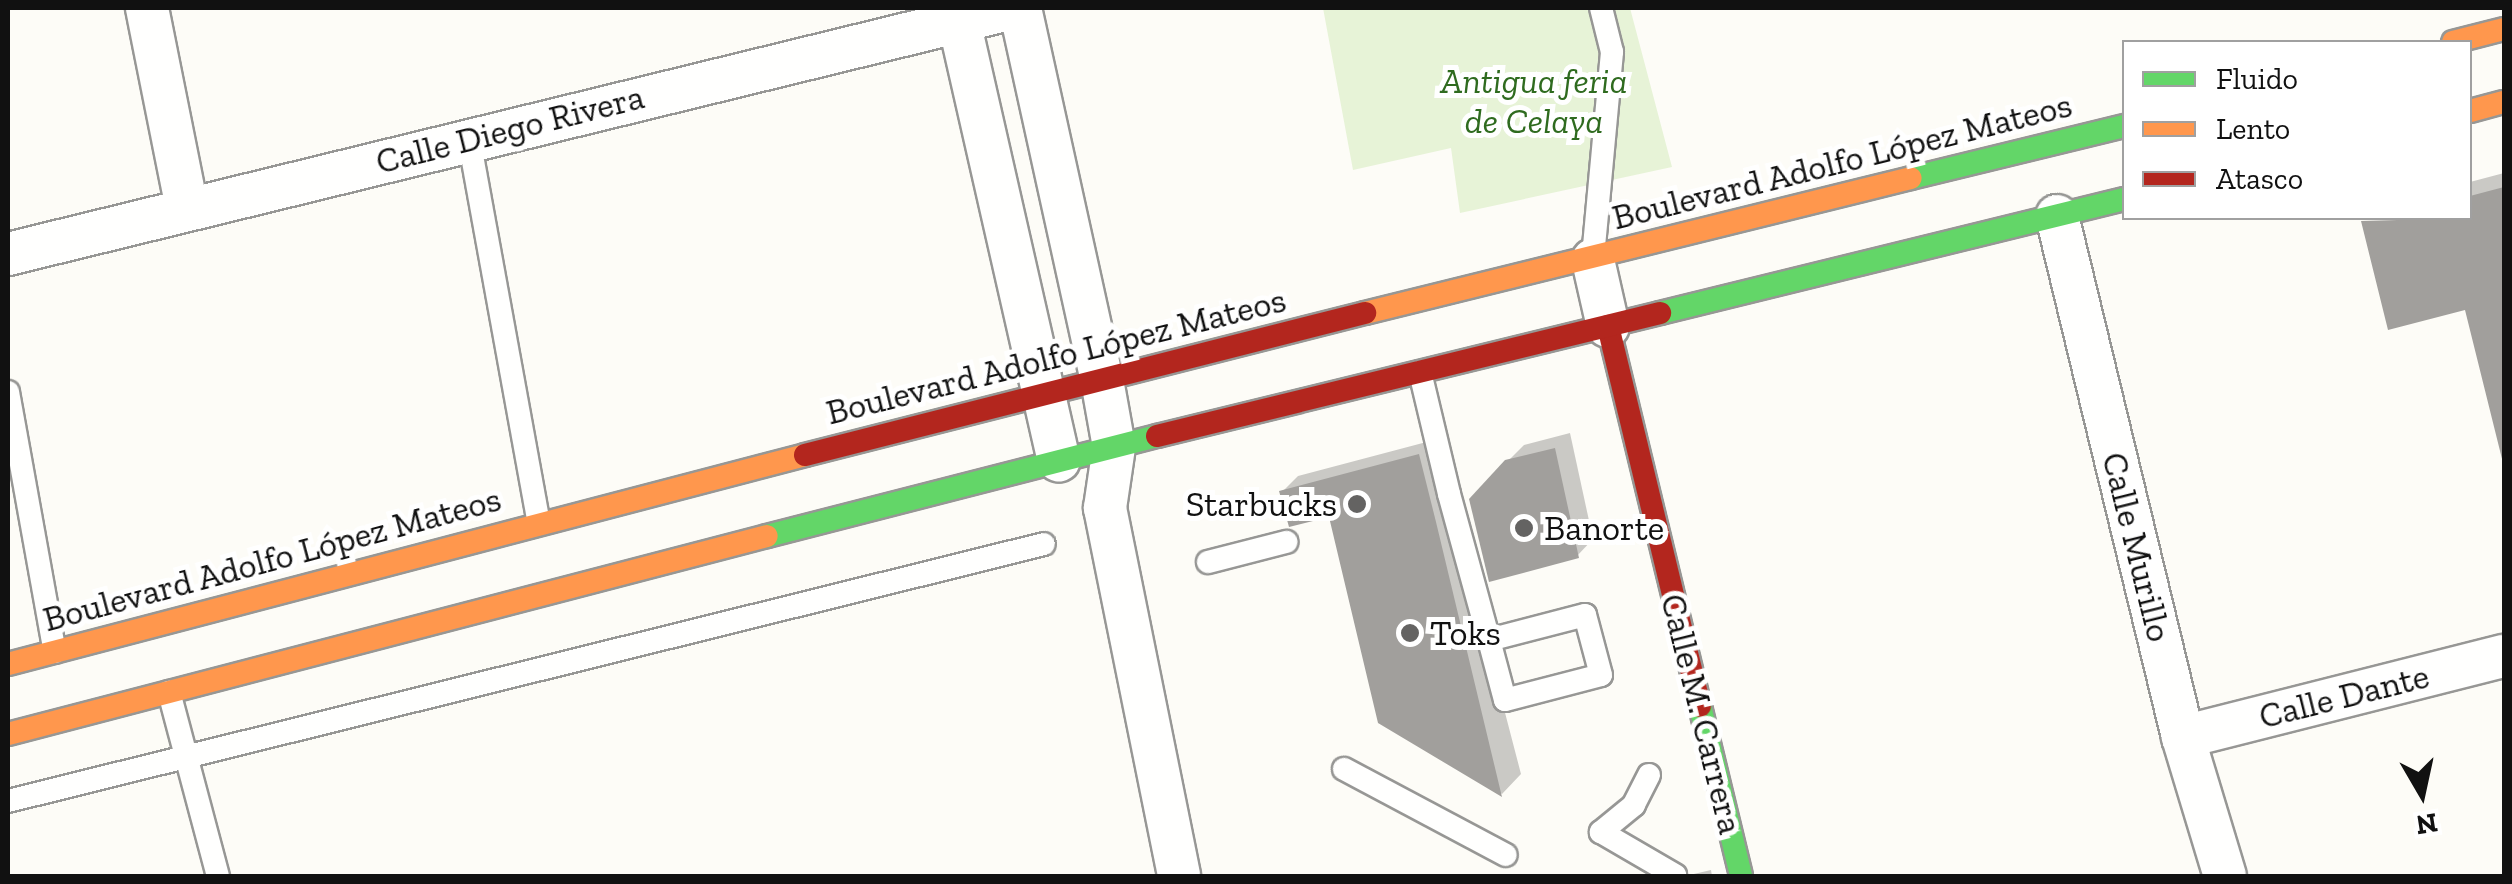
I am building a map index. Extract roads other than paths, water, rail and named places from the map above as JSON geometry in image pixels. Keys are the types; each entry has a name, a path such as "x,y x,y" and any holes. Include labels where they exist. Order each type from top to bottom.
{"main road":[{"path":"2462,40 2504,30"},
{"path":"2472,110 2504,102"},
{"name":"Boulevard Adolfo López Mateos","path":"8,664 1044,392 1593,260 2122,127"},
{"path":"8,734 1059,460 2122,200"},
{"name":"Calle M. Carrera","path":"1608,326 1741,876"}],"street":[{"path":"147,8 187,208"},
{"name":"Calle Diego Rivera","path":"8,254 958,14 1013,8"},
{"path":"1020,8 1102,380 1114,447 1106,508 1179,876"},
{"path":"958,14 1059,460"},
{"name":"Calle Murillo","path":"2058,216 2183,737 2225,876"},
{"name":"Calle M. Carrera","path":"1593,260 1608,326"},
{"name":"Calle Dante","path":"2183,737 2504,656"}],"lane":[{"path":"1593,260 1612,52 1601,8"},
{"path":"469,139 539,524"},
{"path":"1420,372 1488,640 1504,700 1601,675 1584,615 1488,640"},
{"path":"8,392 55,652"},
{"path":"1208,562 1286,542"},
{"path":"8,801 1044,544"},
{"path":"168,691 218,876"},
{"path":"1344,769 1506,855"},
{"path":"1649,776 1634,805 1600,832 1675,875"}],"place":[{"name":"Starbucks","path":"1357,504"},
{"name":"Banorte","path":"1524,528"},
{"name":"Toks","path":"1410,633"}],"park label":[{"name":"Antigua feria de Celaya","path":"1534,101"}]}
